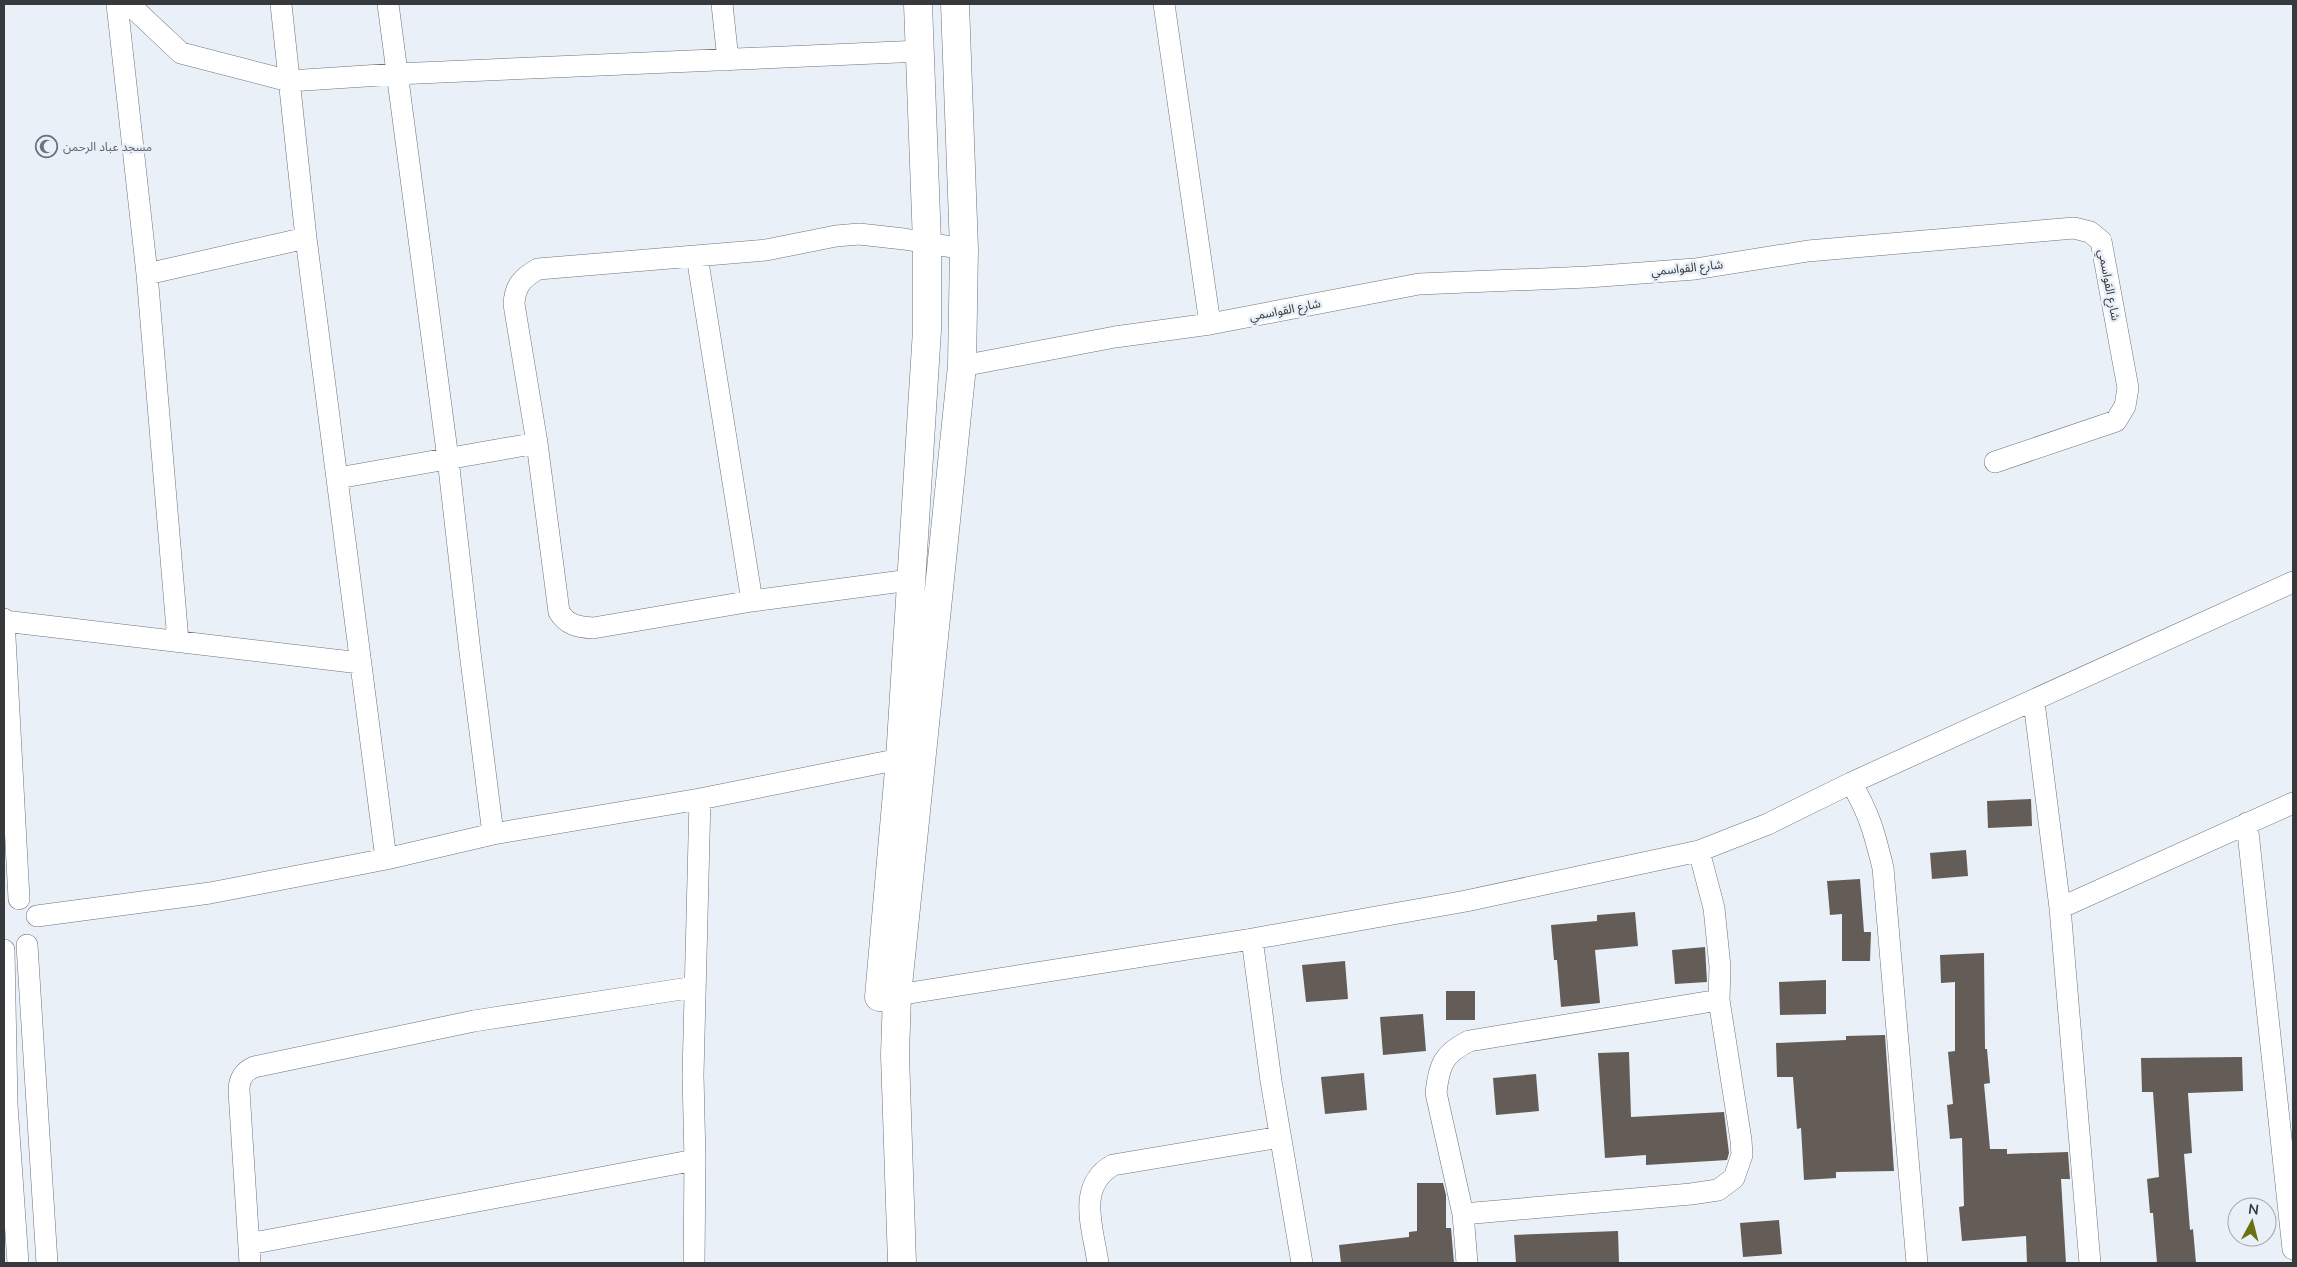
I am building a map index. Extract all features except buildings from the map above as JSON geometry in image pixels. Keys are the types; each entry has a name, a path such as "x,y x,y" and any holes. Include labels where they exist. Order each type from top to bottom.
{"main road":[{"path":"892,1263 888,1155 888,999 910,580 927,330 928,243 918,4"},
{"path":"902,1263 896,1073 888,999 904,946 962,366 964,249 955,4"},
{"path":"916,510 946,513"}],"street":[{"path":"117,4 146,274 178,641"},
{"path":"129,4 181,53 289,81 396,74 921,51"},
{"path":"281,4 306,238 386,859"},
{"path":"388,4 448,459 493,834"},
{"path":"722,4 728,60"},
{"path":"1164,4 1210,324"},
{"name":"شارع القواسمي","path":"962,366 1115,337 1210,324 1419,284 1695,269 1808,251 2074,228 2090,232 2101,241 2128,388 2125,406 2116,420 1995,462"},
{"path":"910,580 752,601 593,628 573,625 564,620 559,612 537,443 514,304 517,285 526,275 538,269 766,250 836,236 875,235 964,249"},
{"path":"146,274 306,238"},
{"path":"698,256 752,601"},
{"path":"338,478 537,443"},
{"path":"888,999 1252,939 1466,901 1699,851 1768,824 1851,783 2034,702 2293,582"},
{"path":"18,1263 7,1105 4,950 12,951 27,945 36,932 37,916 33,909 12,899 4,620 360,663"},
{"path":"2034,702 2060,908 2090,1263"},
{"path":"37,916 210,893 386,859 493,834 700,799 900,759"},
{"path":"1851,783 1864,804 1874,828 1883,868 1916,1263"},
{"path":"694,1263 695,1160 693,1074 700,799"},
{"path":"2060,908 2293,802"},
{"path":"2248,823 2285,1091 2293,1249"},
{"path":"1463,1214 1691,1194 1718,1190 1734,1178 1740,1165 1741,1140 1719,1000 1720,967 1714,908 1699,851"},
{"path":"1252,939 1280,1137 1302,1263"},
{"path":"27,945 47,1263"},
{"path":"695,987 474,1021 254,1067 247,1070 239,1082 250,1254 695,1160"},
{"path":"1467,1263 1463,1214 1436,1093 1440,1068 1452,1050 1469,1041 1719,1000"},
{"path":"1098,1263 1090,1194 1096,1177 1102,1171 1113,1165 1280,1137"}],"place":[{"name":"مسجد عباد الرحمن","path":"47,147"}]}
